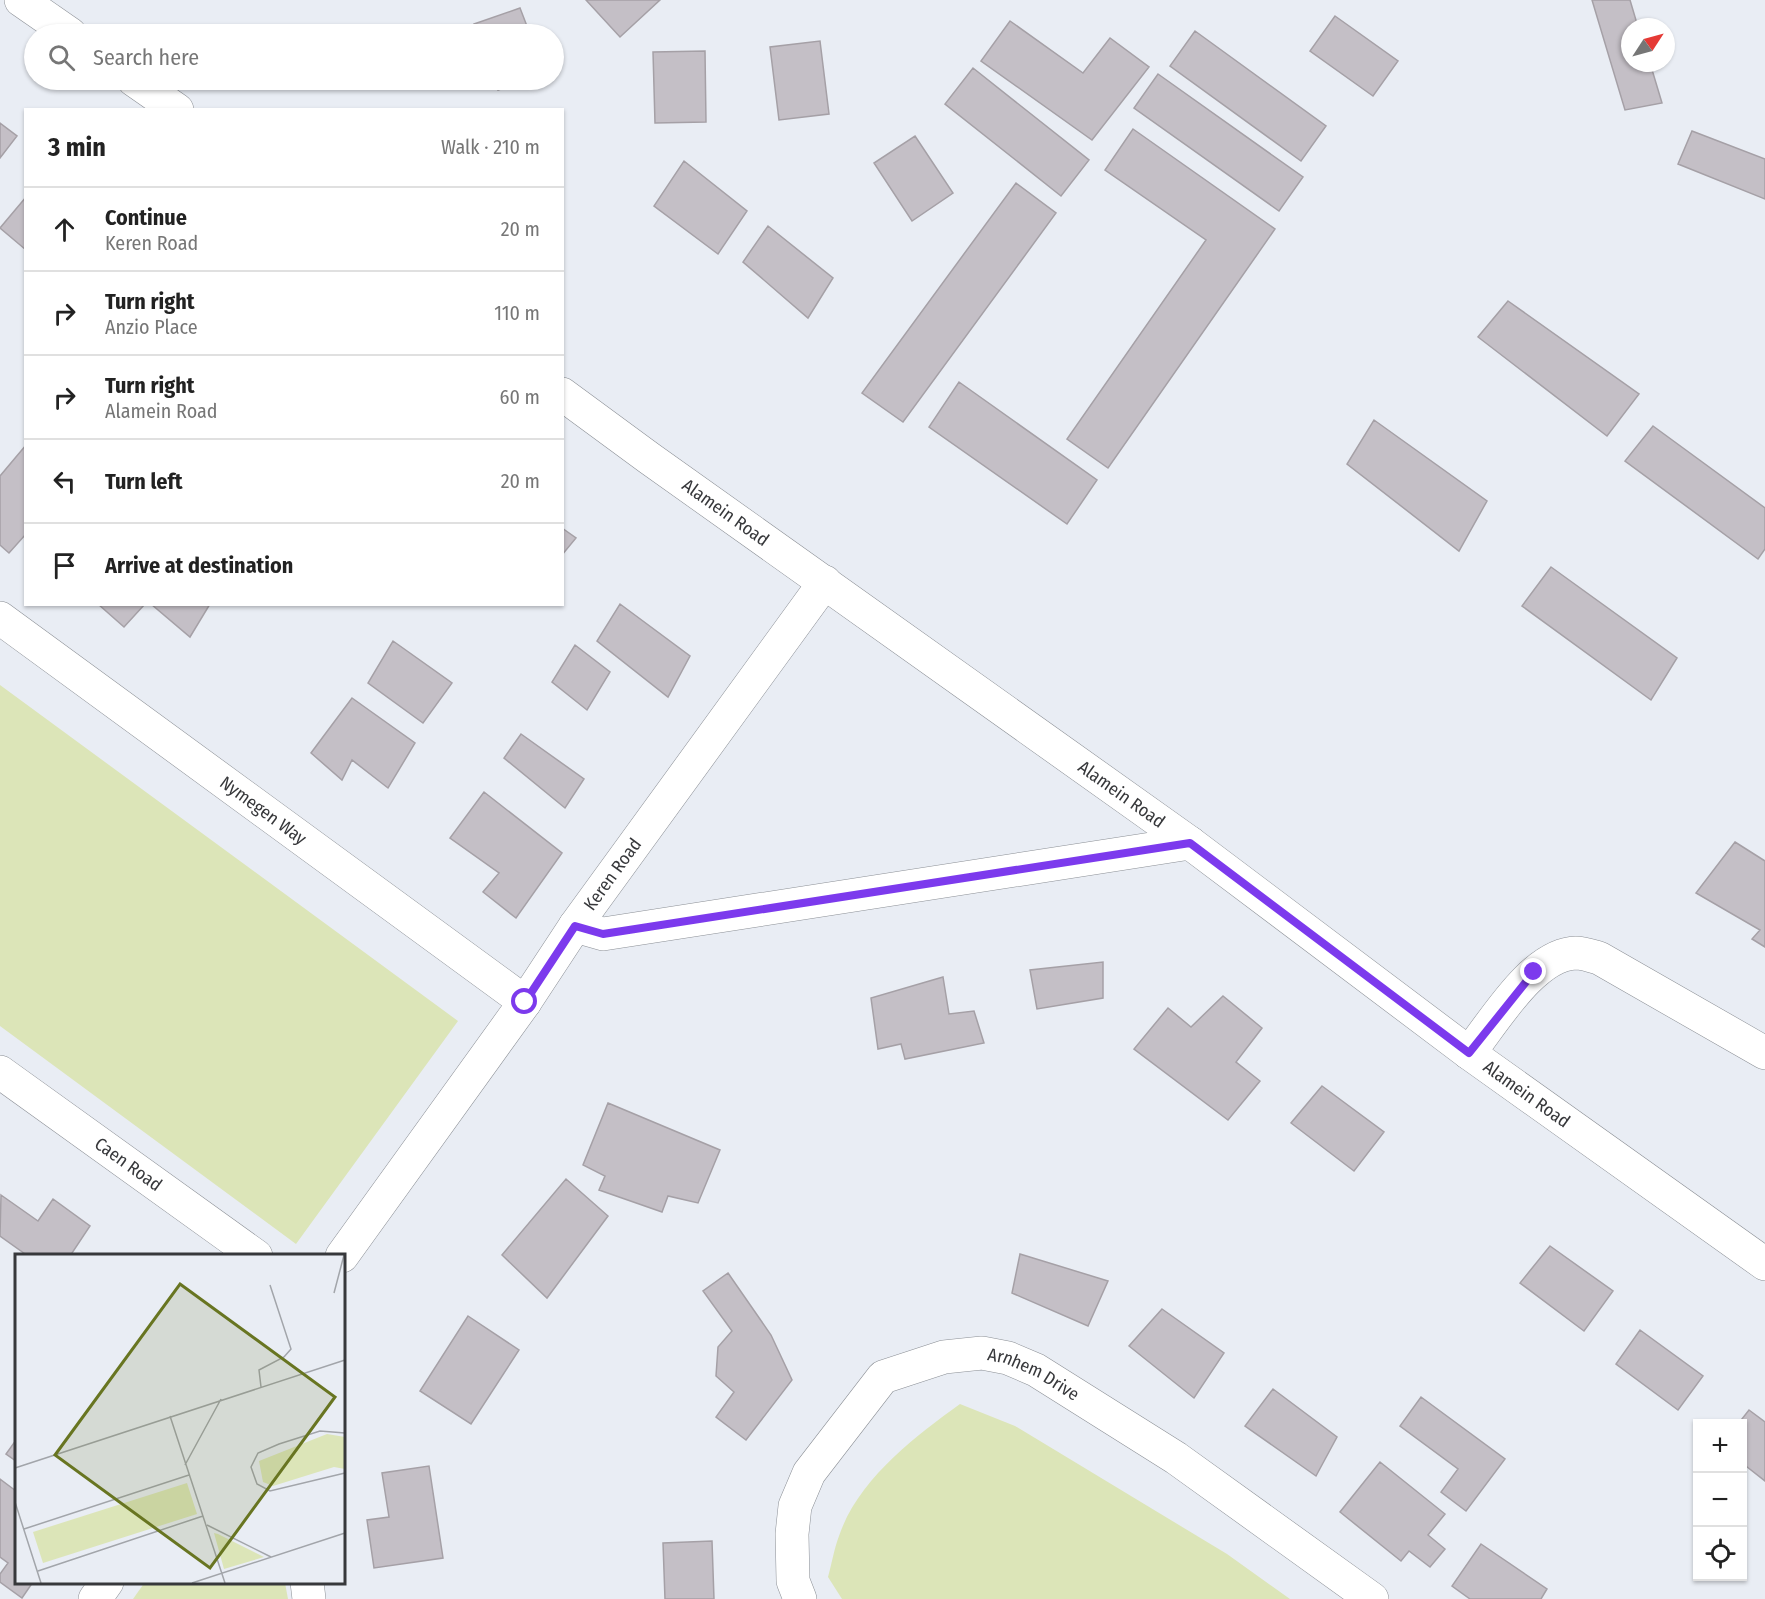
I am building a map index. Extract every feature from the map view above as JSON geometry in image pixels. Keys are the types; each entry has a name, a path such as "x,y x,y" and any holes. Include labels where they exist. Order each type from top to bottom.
{"street":[{"path":"21,0 56,24"},
{"path":"148,90 174,108"},
{"name":"Alamein Road","path":"564,395 1190,843 1469,1053 1765,1264"},
{"name":"Keren Road","path":"343,1254 525,1002 575,926 825,582"},
{"name":"Nymegen Way","path":"0,618 525,1002"},
{"path":"575,926 603,934 1190,843"},
{"path":"1469,1053 1534,972 1555,958 1576,953 1599,958 1765,1053"},
{"name":"Caen Road","path":"0,1072 253,1254"},
{"name":"Arnhem Drive","path":"800,1599 793,1581 792,1534 795,1506 809,1473 883,1377 944,1357 982,1353 1008,1358 1036,1370 1156,1445 1372,1599"},
{"path":"95,1599 106,1584"},
{"path":"307,1584 309,1599"}],"green space":[{"path":"0,685 458,1021 296,1244 0,1026"},
{"path":"960,1404 1015,1426 1227,1554 1290,1599 842,1599 828,1577 837,1541 859,1496 889,1461"},
{"path":"144,1584 285,1584 288,1599 133,1599"}],"building":[{"path":"586,0 660,0 620,37"},
{"path":"1592,0 1630,0 1635,18 1621,18 1621,72 1653,72 1662,103 1625,110"},
{"path":"520,8 526,24 474,24"},
{"path":"1335,16 1398,61 1373,96 1310,51"},
{"path":"1010,21 1083,73 1110,38 1149,67 1092,140 981,61"},
{"path":"1195,31 1326,126 1301,161 1170,66"},
{"path":"820,41 829,114 779,120 770,47"},
{"path":"705,51 706,122 655,123 653,52"},
{"path":"973,68 1089,160 1061,196 945,104"},
{"path":"1158,74 1303,177 1279,211 1134,108"},
{"path":"0,123 17,136 0,158"},
{"path":"1133,129 1275,229 1108,468 1067,439 1206,240 1105,170"},
{"path":"1692,131 1765,159 1765,199 1678,164"},
{"path":"915,136 953,193 912,221 874,163"},
{"path":"684,161 747,211 718,254 654,206"},
{"path":"1016,183 1056,213 903,422 862,393"},
{"path":"24,199 24,248 0,228"},
{"path":"768,226 833,278 808,318 743,262"},
{"path":"1508,301 1639,394 1607,436 1478,337"},
{"path":"959,382 1097,480 1067,524 929,427"},
{"path":"1374,420 1487,501 1459,551 1347,464"},
{"path":"1653,426 1765,508 1765,549 1758,559 1625,461"},
{"path":"24,447 24,536 9,553 0,545 0,476"},
{"path":"564,529 576,538 564,553"},
{"path":"1551,567 1677,658 1651,700 1522,606"},
{"path":"620,604 690,656 668,697 597,641"},
{"path":"100,606 143,606 124,627"},
{"path":"153,606 209,606 190,637"},
{"path":"393,641 452,683 423,723 368,683"},
{"path":"575,645 610,672 587,710 552,682"},
{"path":"352,698 415,743 388,788 352,760 342,780 311,753"},
{"path":"521,734 584,779 565,808 504,758"},
{"path":"484,792 562,853 516,918 483,892 499,873 450,838"},
{"path":"1735,842 1765,861 1765,947 1752,939 1760,930 1696,893"},
{"path":"1103,962 1103,998 1037,1009 1030,970"},
{"path":"943,977 949,1014 974,1011 984,1043 905,1059 901,1044 878,1049 871,998"},
{"path":"1223,996 1262,1028 1236,1062 1260,1081 1228,1120 1134,1049 1168,1008 1191,1027"},
{"path":"1322,1086 1384,1132 1354,1171 1291,1123"},
{"path":"608,1103 720,1150 698,1203 668,1196 662,1212 599,1190 605,1176 583,1165"},
{"path":"566,1179 608,1216 547,1298 502,1255"},
{"path":"1,1195 38,1221 53,1199 90,1226 71,1254 25,1254 0,1236"},
{"path":"1550,1246 1613,1291 1584,1331 1520,1283"},
{"path":"1020,1254 1108,1281 1088,1326 1012,1293"},
{"path":"728,1273 771,1335 792,1380 746,1440 716,1417 734,1392 716,1376 718,1347 732,1331 703,1291"},
{"path":"1162,1309 1224,1353 1194,1398 1129,1346"},
{"path":"468,1316 519,1350 471,1424 420,1391"},
{"path":"1640,1330 1703,1376 1678,1410 1616,1364"},
{"path":"1273,1389 1337,1437 1316,1476 1245,1426"},
{"path":"1421,1397 1505,1459 1466,1511 1441,1492 1458,1469 1400,1426"},
{"path":"1749,1410 1765,1422 1765,1481 1747,1467 1747,1419 1742,1419"},
{"path":"15,1441 15,1460 6,1454"},
{"path":"1380,1462 1445,1514 1428,1535 1445,1549 1430,1567 1409,1551 1401,1561 1340,1512"},
{"path":"429,1466 443,1558 374,1568 367,1520 389,1517 382,1473"},
{"path":"0,1479 15,1490 15,1584 32,1584 22,1598 0,1582 0,1574 8,1563 0,1557"},
{"path":"712,1541 714,1599 665,1599 663,1543"},
{"path":"1481,1544 1547,1589 1541,1599 1470,1599 1452,1586"}],"route":[{"path":"525,1002 575,926 603,934 1190,843 1469,1053 1534,972"}]}
